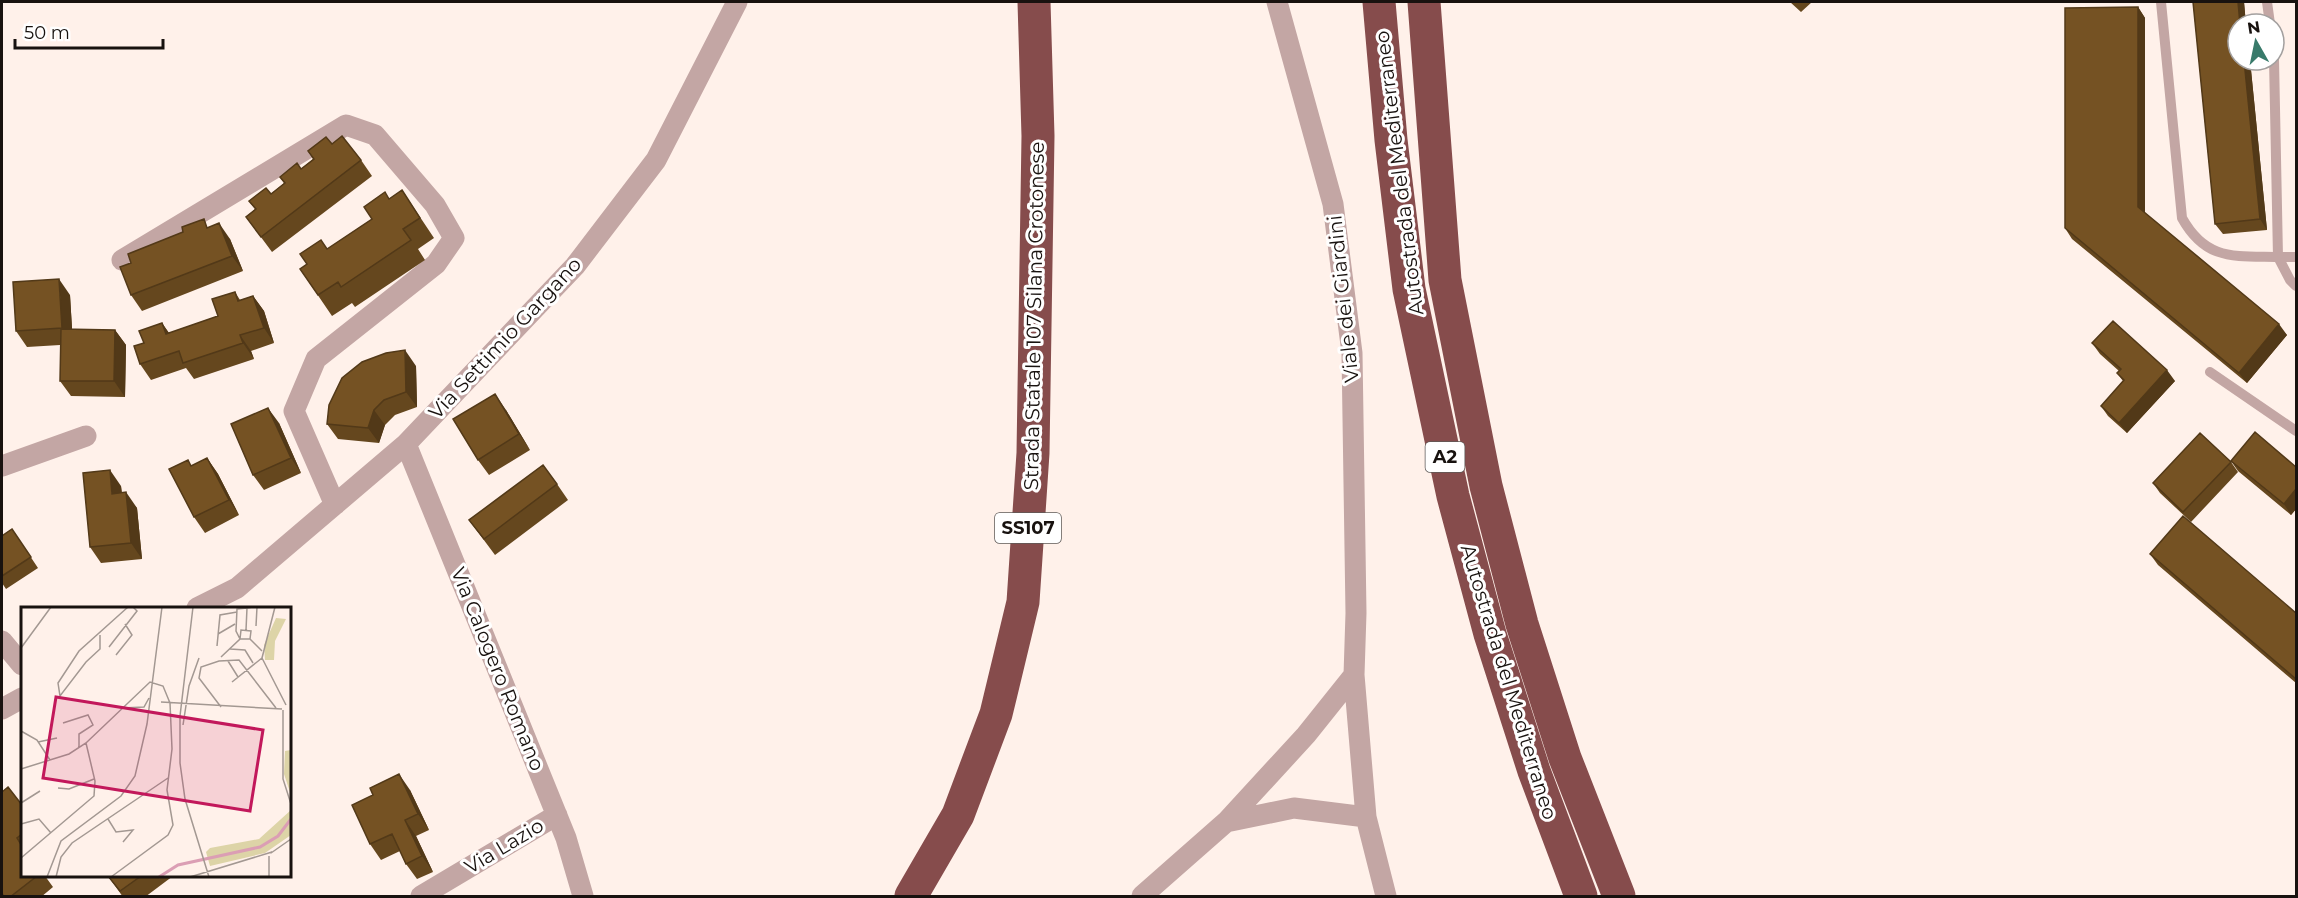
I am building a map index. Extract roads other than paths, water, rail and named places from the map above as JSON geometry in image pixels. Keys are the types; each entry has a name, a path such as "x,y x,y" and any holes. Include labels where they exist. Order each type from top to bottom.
{"highway":[{"path":"1011,2 1026,40 1038,136"},
{"name":"Autostrada del Mediterraneo","path":"1379,2 1390,140 1409,289 1453,496 1490,634 1534,771 1581,897"},
{"name":"Autostrada del Mediterraneo","path":"1424,2 1445,280 1486,486 1522,624 1565,758 1619,897"},
{"path":"1429,81 1441,20 1440,2"},
{"name":"Strada Statale 107 Silana Crotonese","path":"911,897 958,814 996,714 1023,602 1032,453 1038,136 1035,10"}],"street":[{"name":"Via Settimio Gargano","path":"201,607 237,588 406,444 575,266 656,160 737,2"},
{"name":"Viale dei Giardini","path":"1277,2 1333,204 1352,353 1356,614 1354,675 1366,816 1386,897"},
{"path":"122,260 346,125 375,135 435,205 454,238 436,264 316,359 294,411 335,505"},
{"path":"2,466 86,436"},
{"name":"Via Calogero Romano","path":"406,444 557,815 583,897"},
{"path":"2,641 21,664"},
{"path":"1149,894 1226,822 1306,735 1354,675"},
{"path":"2,709 21,699"},
{"path":"1226,822 1294,808 1366,816"},
{"name":"Via Lazio","path":"421,897 557,815"}],"lane":[{"path":"2161,2 2182,218 2192,237 2209,250 2241,256 2296,257"},
{"path":"2274,72 2278,257 2290,280 2296,286"},
{"path":"2210,372 2296,431"}]}
